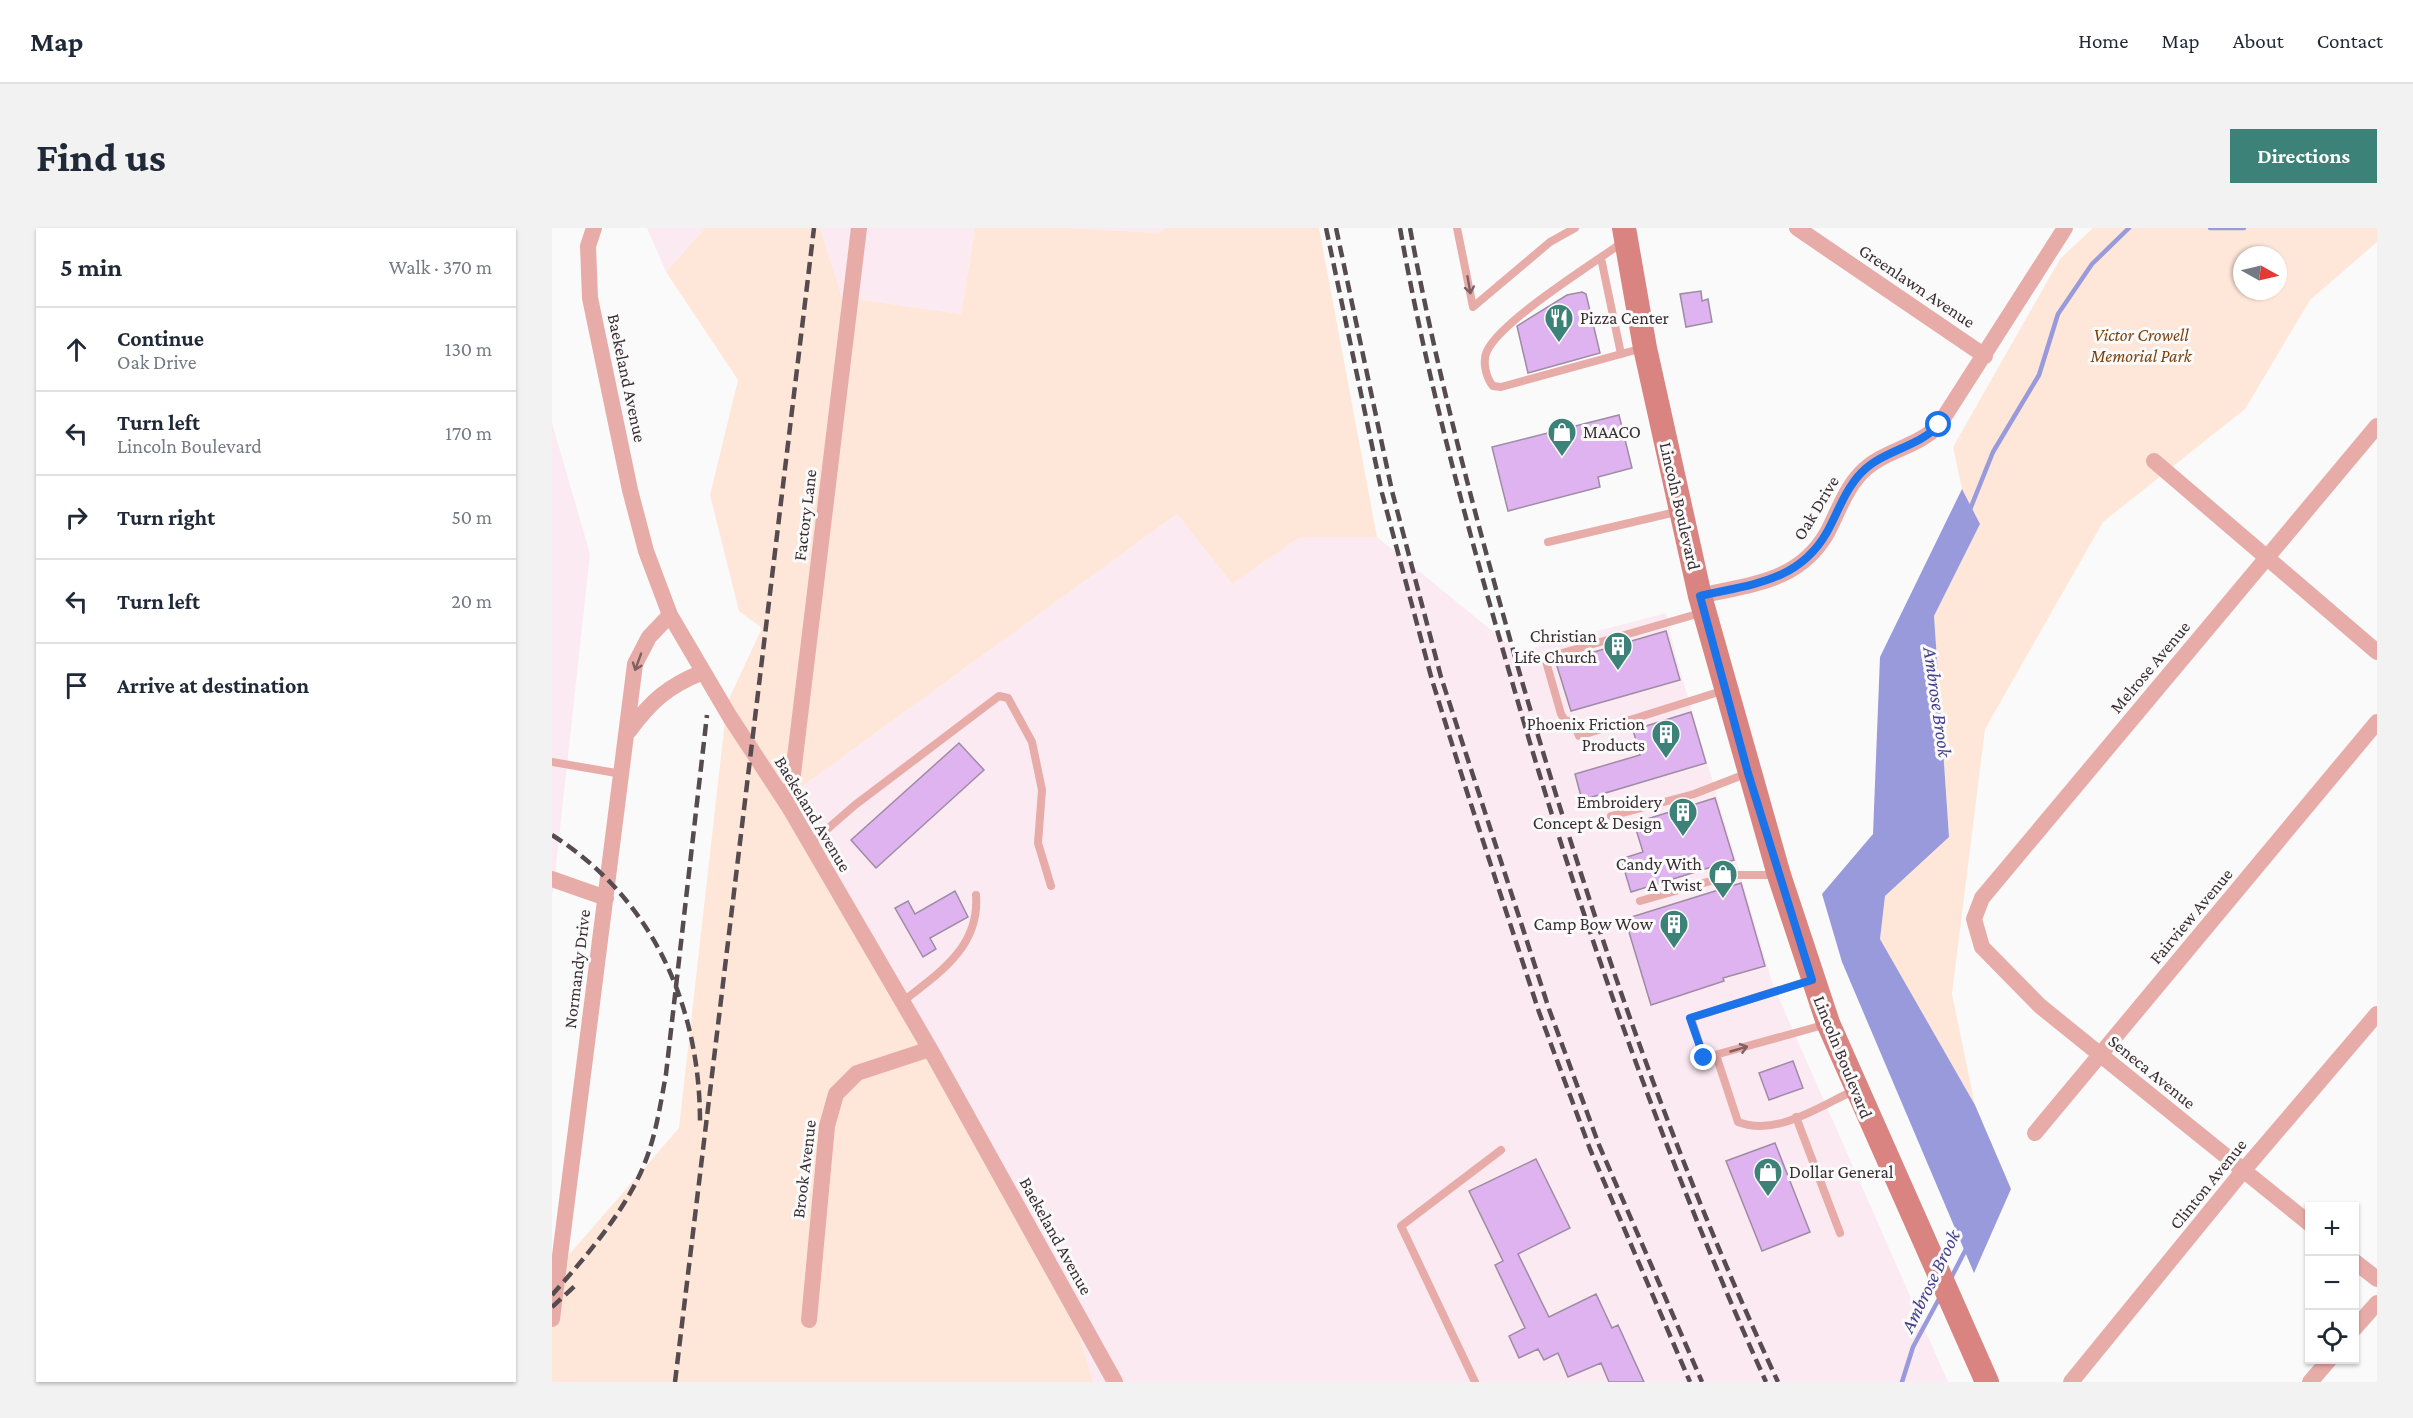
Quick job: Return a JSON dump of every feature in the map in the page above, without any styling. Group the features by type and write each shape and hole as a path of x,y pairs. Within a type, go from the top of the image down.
{"main road":[{"name":"Lincoln Boulevard","path":"1625,234 1645,348 1680,511 1703,604 1748,773 1812,980 1855,1090 1987,1382"}],"street":[{"name":"Baekeland Avenue","path":"594,228 588,246 590,298 630,490 646,550 670,615 702,672 789,807 930,1049 1115,1382"},
{"name":"Factory Lane","path":"789,807 859,228"},
{"name":"Greenlawn Avenue","path":"1797,228 1986,356"},
{"name":"Oak Drive","path":"1703,604 1792,571 1819,547 1847,492 1862,472 1887,454 1927,437 1939,425 1986,356 2065,228"},
{"name":"Melrose Avenue","path":"1979,942 1974,919 1982,898 2377,426"},
{"path":"2154,461 2377,652"},
{"name":"Normandy Drive","path":"552,1319 555,1271 629,732 635,664 650,637 670,615"},
{"name":"Normandy Drive","path":"629,732 649,705 677,682 702,672"},
{"name":"Fairview Avenue","path":"2035,1133 2377,722"},
{"path":"552,879 606,898"},
{"name":"Seneca Avenue","path":"1979,942 2040,1006 2305,1220"},
{"name":"Clinton Avenue","path":"2071,1382 2243,1171 2377,1014"},
{"name":"Brook Avenue","path":"809,1320 827,1126 836,1094 857,1073 930,1049"},
{"path":"2359,1264 2377,1279"},
{"path":"2359,1324 2377,1303"},
{"path":"2310,1382 2325,1364"}],"lane":[{"path":"1457,228 1473,307 1550,242 1575,228"},
{"path":"1625,234 1601,258 1510,323 1488,350 1485,358 1488,380 1493,386 1501,387 1645,348"},
{"path":"1601,258 1621,354"},
{"path":"1548,542 1680,511"},
{"path":"1703,604 1658,626 1545,658 1561,714 1564,719 1574,724 1579,736 1726,690"},
{"path":"810,844 855,805 999,696 1008,698 1032,742 1042,790 1038,843 1051,886"},
{"path":"552,762 622,774"},
{"path":"1611,816 1694,794 1748,773"},
{"path":"1640,901 1732,875 1779,875"},
{"path":"902,1002 946,966 973,930 978,914 976,895"},
{"path":"1812,980 1690,1018 1704,1058 1828,1023"},
{"path":"1716,1055 1738,1122 1754,1128 1773,1126 1855,1090"},
{"path":"1796,1117 1840,1233"},
{"path":"1474,1382 1401,1226 1501,1150"}],"shaded area":[{"path":"647,228 705,228 666,272"},
{"path":"820,228 975,228 961,314 842,297"},
{"path":"1069,228 1165,228 1158,233"},
{"path":"552,423 590,554 553,893 552,892"},
{"path":"1177,514 1232,584 1300,537 1377,537 1518,652 1666,613 1676,657 1773,985 1948,1382 1093,1382 1059,1266 782,801"}],"green space":[{"path":"705,228 820,228 842,297 961,314 975,228 1069,228 1158,233 1165,228 1319,228 1377,537 1300,537 1232,584 1177,514 782,801 1059,1266 1093,1382 552,1382 552,1323 560,1265 679,1128 727,703 762,628 739,611 710,495 738,380 666,272"},
{"name":"Victor Crowell Memorial Park","path":"2093,228 2377,228 2377,242 2310,300 2245,409 2103,522 1985,729 1952,994 1975,1105 1880,939 1885,896 1949,837 1934,616 1980,524 1962,489 1953,447 2060,259"}],"water":[{"path":"1962,489 1980,524 1934,616 1949,837 1885,896 1880,939 1975,1105 2011,1189 1974,1273 1842,962 1822,894 1873,834 1880,657"}],"building":[{"path":"1701,291 1702,301 1708,299 1712,322 1686,327 1680,294"},
{"path":"1582,292 1586,294 1600,353 1528,373 1517,326 1567,295"},
{"name":"MAACO","path":"1619,415 1632,468 1598,477 1600,487 1508,511 1492,447"},
{"name":"Christian Life Church","path":"1666,631 1680,680 1571,711 1556,663"},
{"name":"Phoenix Friction Products","path":"1691,712 1706,763 1582,800 1575,774 1640,755 1633,730"},
{"path":"959,743 984,770 876,868 851,840"},
{"name":"Embroidery Concept & Design","path":"1715,798 1734,860 1631,892 1621,859 1643,852 1634,823"},
{"name":"Camp Bow Wow","path":"1741,883 1765,966 1723,978 1724,981 1651,1005 1625,919"},
{"path":"955,891 968,917 930,938 936,949 923,957 895,908 908,901 915,914"},
{"path":"1793,1061 1803,1088 1769,1100 1759,1073"},
{"name":"Dollar General","path":"1775,1143 1810,1232 1762,1251 1726,1161"},
{"path":"1536,1159 1570,1228 1518,1254 1549,1317 1596,1294 1612,1328 1618,1325 1644,1382 1609,1382 1601,1363 1568,1377 1558,1353 1544,1360 1538,1349 1519,1358 1509,1336 1525,1328 1495,1265 1503,1261 1469,1191"}],"waterway":[{"name":"Ambrose Brook","path":"1969,512 1993,452 2039,375 2058,314 2092,264 2129,228"},
{"name":"Ambrose Brook","path":"2210,228 2244,228"},
{"name":"Ambrose Brook","path":"1950,1280 1967,1247"},
{"name":"Ambrose Brook","path":"1902,1382 1913,1347 1940,1297"}],"railway":[{"path":"675,1382 814,228"},
{"path":"1326,228 1382,493 1432,680 1467,792 1539,1012 1590,1149 1690,1382"},
{"path":"1336,228 1392,491 1441,677 1549,1009 1599,1145 1702,1382"},
{"path":"1400,228 1423,342 1464,511 1565,857 1658,1122 1692,1210 1766,1382"},
{"path":"1410,228 1433,342 1475,511 1521,678 1576,857 1636,1035 1669,1123 1739,1296 1778,1382"},
{"path":"552,1295 589,1252 623,1205 641,1172 653,1136 666,1074 707,715"},
{"path":"552,835 587,861 617,890 643,923 664,958 680,996 691,1037 698,1079 700,1122"},
{"path":"552,1307 577,1284"}],"place":[{"name":"Pizza Center","path":"1559,344"},
{"name":"MAACO","path":"1562,458"},
{"name":"Christian Life Church","path":"1618,672"},
{"name":"Phoenix Friction Products","path":"1666,760"},
{"name":"Embroidery Concept & Design","path":"1683,838"},
{"name":"Candy With A Twist","path":"1723,900"},
{"name":"Camp Bow Wow","path":"1674,950"},
{"name":"Dollar General","path":"1768,1198"}],"route":[{"path":"1704,1058 1690,1018 1812,980 1748,773 1700,596 1777,578 1792,571 1819,547 1852,483 1862,472 1887,454 1927,437 1939,425"}]}
